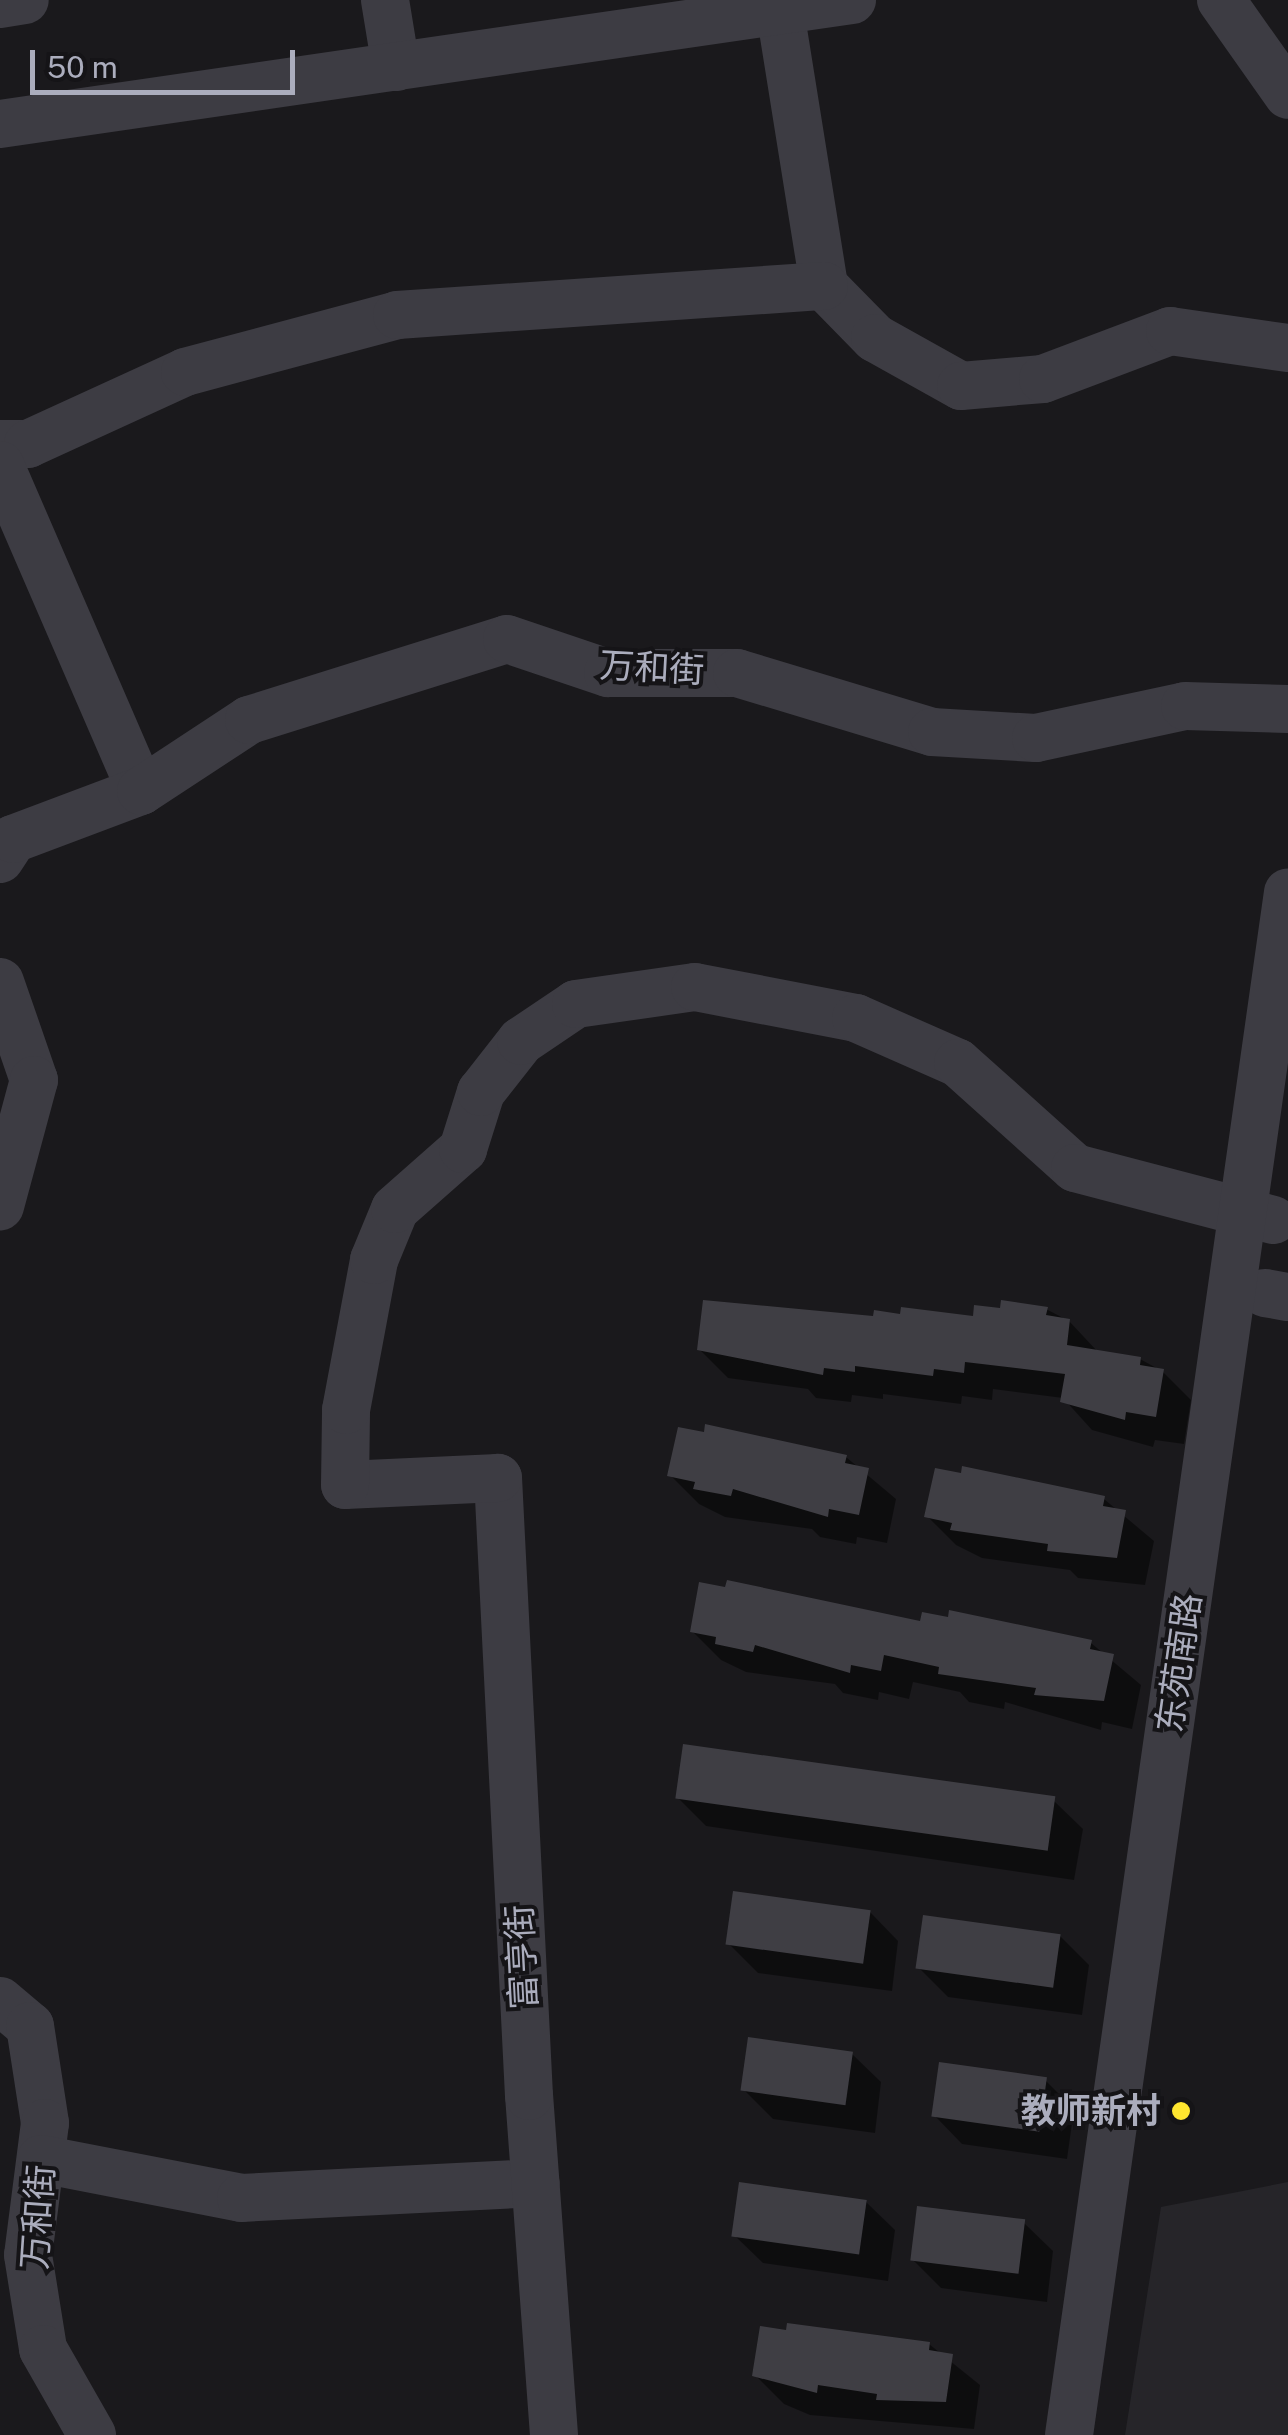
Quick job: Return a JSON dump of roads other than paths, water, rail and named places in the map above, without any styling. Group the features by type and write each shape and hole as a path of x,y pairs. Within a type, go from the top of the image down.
{"street":[{"path":"0,4 25,0"},
{"path":"385,0 396,67"},
{"path":"0,124 852,0"},
{"path":"1221,0 1288,95"},
{"path":"780,10 824,286 875,338 960,386 1043,378 1170,331 1288,348"},
{"path":"0,444 28,444 184,372 397,315 824,286"},
{"path":"0,465 141,791"},
{"name":"万和街","path":"0,858 13,840 141,791 249,720 508,639 608,673 737,673 932,732 1036,738 1185,706 1288,709"},
{"name":"东苑南路","path":"1069,2435 1258,1217 1288,892"},
{"path":"0,982 34,1080 0,1206"},
{"name":"富亨街","path":"554,2435 536,2183 498,1478 345,1485 346,1410 374,1260 395,1209 463,1149 481,1092 520,1041 576,1004 695,987 856,1018 958,1064 1075,1168 1258,1217"},
{"name":"东苑南路","path":"1093,2435 1276,1294 1258,1217 1288,1100"},
{"name":"万和街","path":"0,2000 30,2026 46,2124 28,2256 42,2349 92,2435"},
{"path":"41,2159 241,2198 536,2183"}],"place":[{"name":"教师新村","path":"1181,2111"}]}
